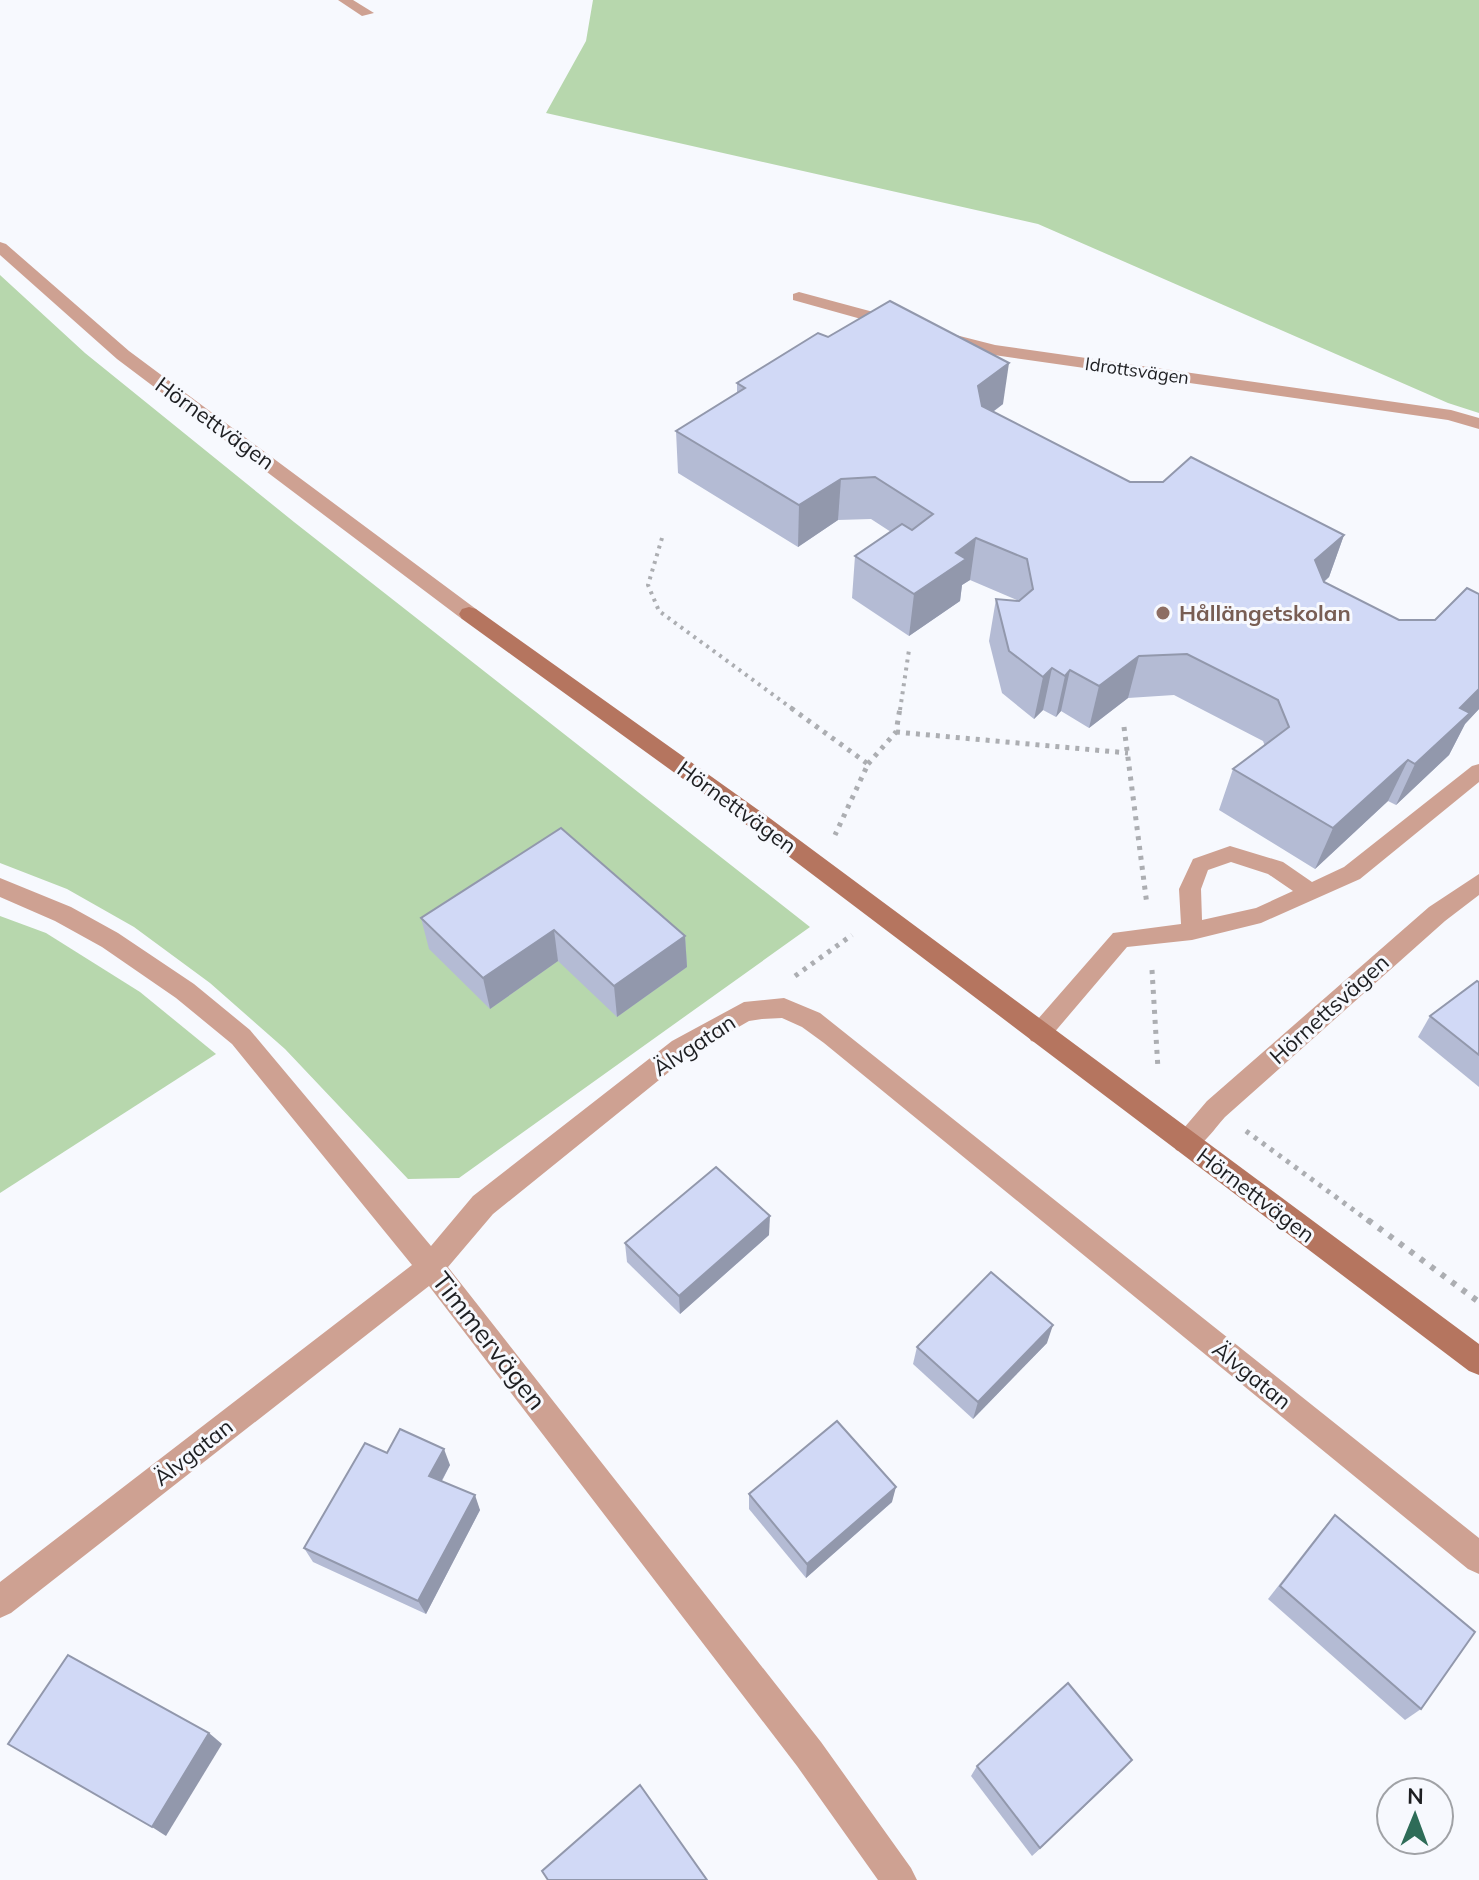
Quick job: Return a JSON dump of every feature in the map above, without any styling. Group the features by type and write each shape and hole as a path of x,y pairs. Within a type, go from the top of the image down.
{"street":[{"path":"344,0 367,13"},
{"name":"Hörnettvägen","path":"0,247 123,355 469,614 763,825 879,915 1479,1361"},
{"name":"Idrottsvägen","path":"799,297 994,350 1451,415 1479,424"},
{"name":"Hörnettsvägen","path":"1185,1142 1216,1109 1414,934 1479,883"},
{"name":"Timmervägen","path":"0,887 63,914 110,940 185,991 241,1037 431,1267 809,1754 899,1880"},
{"name":"Älvgatan","path":"0,1602 431,1267 483,1205 681,1048 744,1012 784,1008 811,1020 833,1036 1479,1558"}],"lane":[{"path":"1039,1034 1121,939 1192,931 1261,915 1352,873 1479,771"},
{"path":"1192,931 1190,889 1200,865 1230,854 1275,868 1311,892"}],"path":[{"path":"662,538 648,585 659,611 868,764"},
{"path":"834,838 868,764 896,732 909,650"},
{"path":"896,732 1128,753 1124,727"},
{"path":"744,1012 879,915"}],"green space":[{"path":"593,0 1479,0 1479,413 1448,403 1038,224 546,113 586,41"},
{"path":"0,275 85,353 294,522 810,927 459,1178 408,1179 285,1049 210,983 134,927 67,889 0,863"},
{"path":"0,916 46,933 140,992 216,1054 0,1193"}],"building":[{"name":"Hållängetskolan","path":"890,301 1009,363 978,386 982,406 1130,482 1163,482 1191,457 1344,535 1315,560 1324,582 1399,620 1435,620 1467,588 1479,594 1479,689 1460,708 1470,713 1415,764 1408,760 1333,828 1233,769 1289,727 1278,700 1187,654 1139,656 1099,686 1070,670 1065,676 1052,668 1043,677 1009,651 996,599 1019,601 1033,589 1027,559 976,538 956,553 966,559 914,594 855,556 902,524 912,530 933,514 875,477 841,479 799,505 676,431 745,388 737,383 818,333 828,337"},
{"path":"561,828 685,936 614,986 554,930 483,978 421,918"},
{"path":"1479,982 1479,1055 1430,1016"},
{"path":"716,1167 770,1216 679,1296 625,1243"},
{"path":"991,1272 1053,1325 978,1402 917,1347"},
{"path":"837,1421 896,1487 807,1564 749,1494"},
{"path":"400,1429 444,1449 429,1476 475,1495 418,1601 304,1548 365,1443 387,1453"},
{"path":"1335,1515 1475,1632 1421,1709 1280,1586"},
{"path":"68,1655 209,1733 152,1827 8,1744"},
{"path":"1068,1683 1132,1760 1040,1848 977,1766"},
{"path":"640,1785 707,1880 548,1880 542,1871"}],"place":[{"name":"Hållängetskolan","path":"1163,613"}]}
